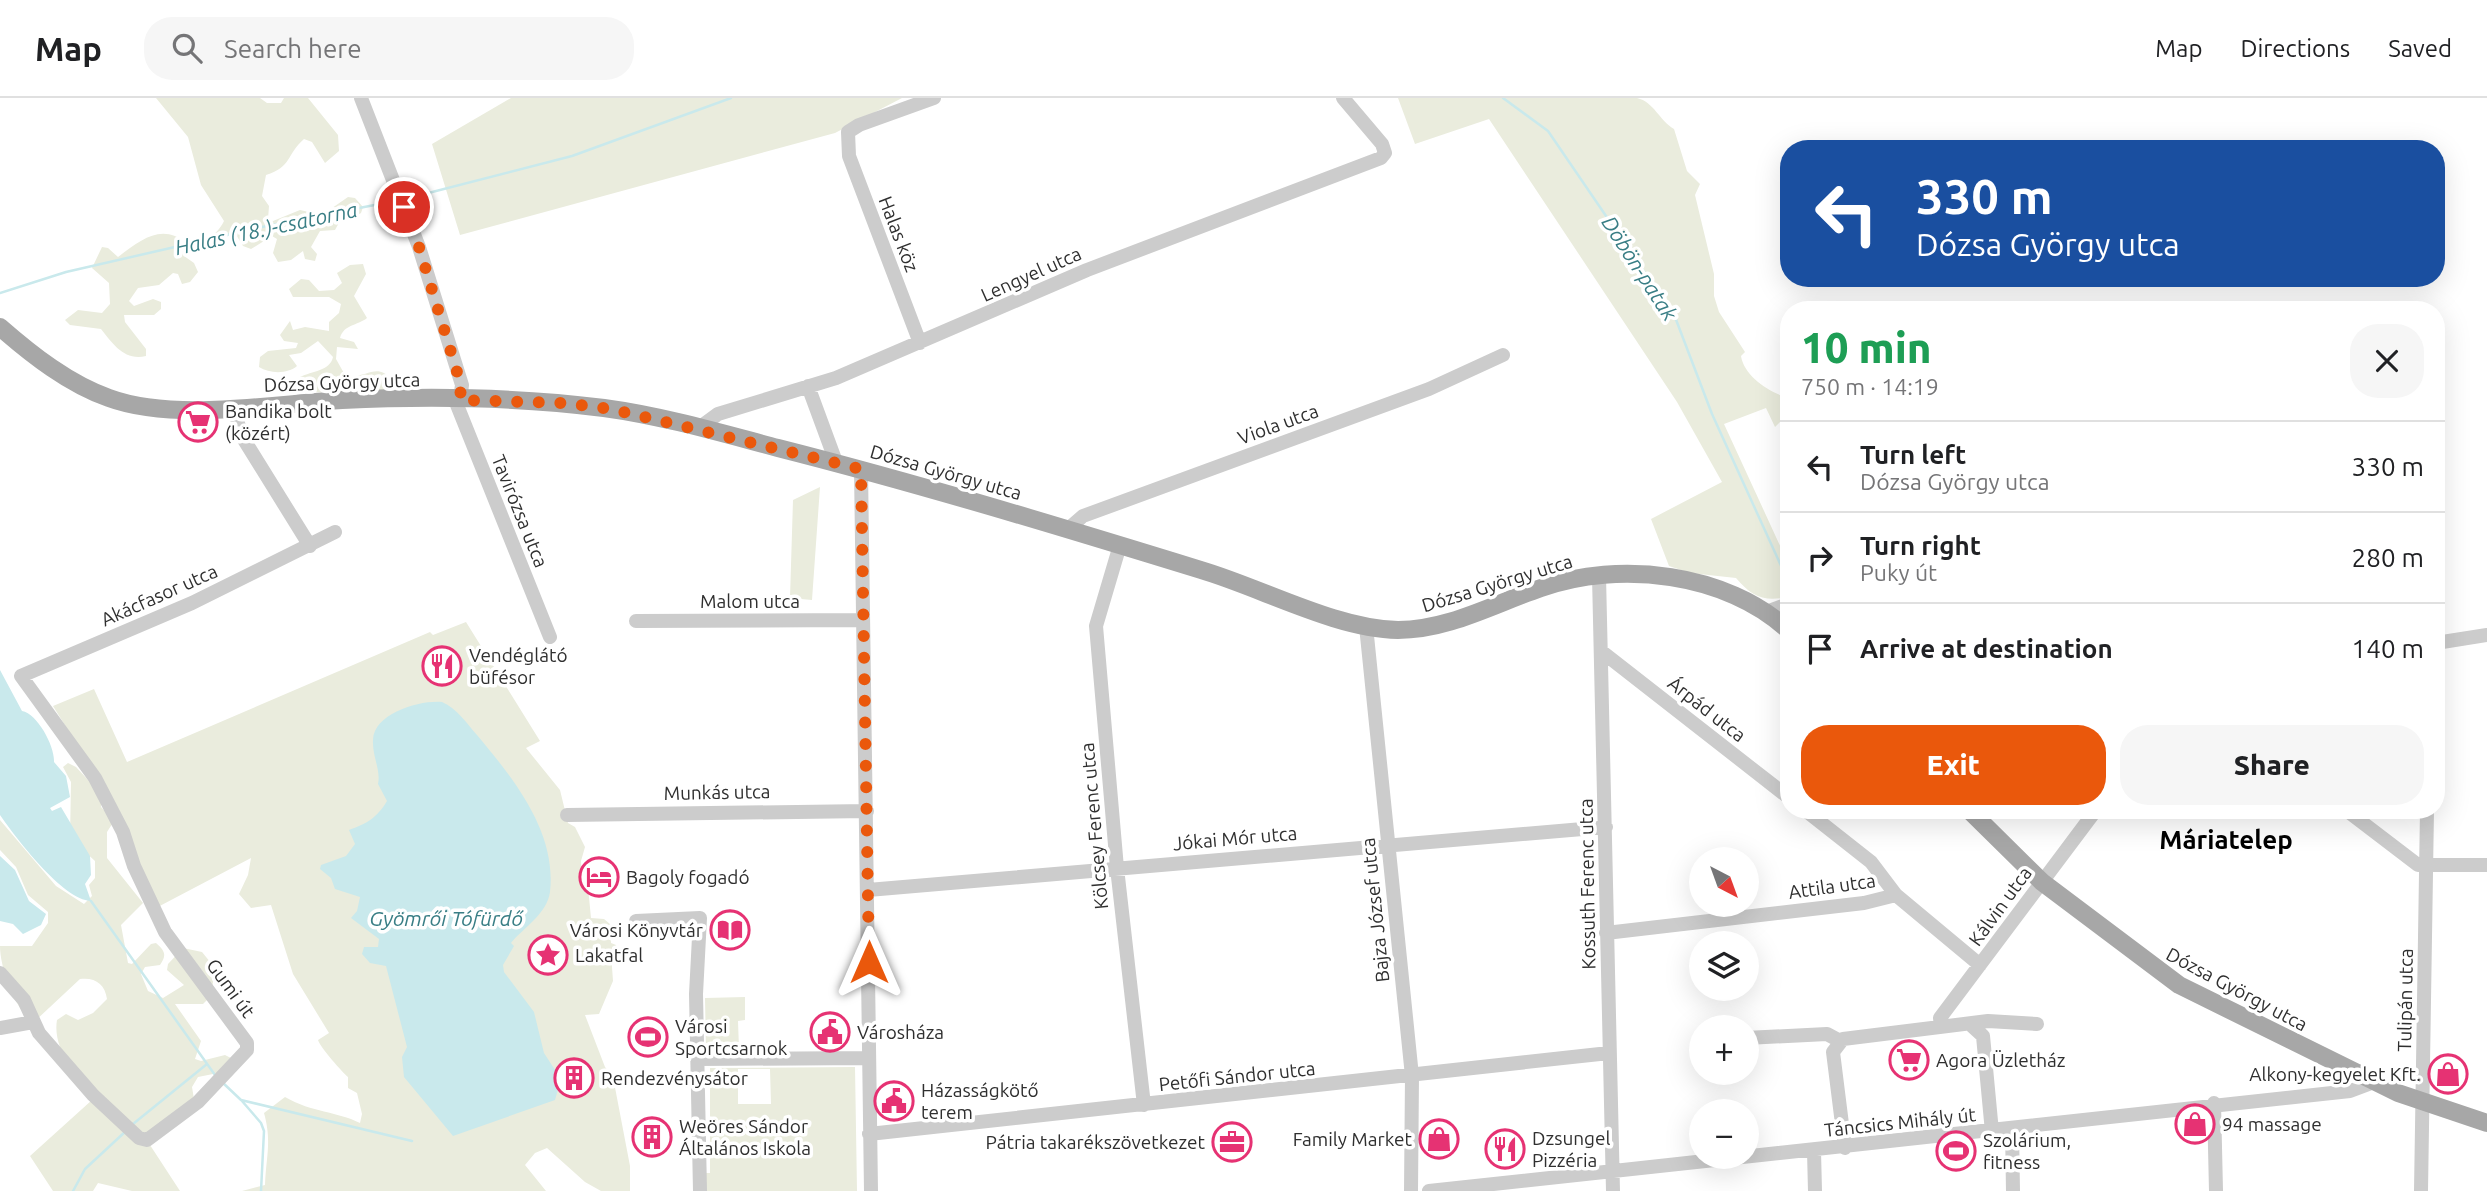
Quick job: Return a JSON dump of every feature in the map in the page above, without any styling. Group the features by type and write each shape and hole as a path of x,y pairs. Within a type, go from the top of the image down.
{"main road":[{"name":"Dózsa György utca","path":"0,327 62,374 108,398 136,405 233,409 376,398 563,403 611,409 699,428 861,469 1121,545 1246,583 1335,618 1366,626 1401,630 1427,628 1545,586 1599,576 1658,578 1713,587 1766,612 1780,624"},
{"name":"Dózsa György utca","path":"1978,819 2042,882 2179,985 2374,1082 2422,1102 2487,1123"}],"street":[{"name":"Tavirózsa utca","path":"360,98 419,247 461,385 457,400 550,637"},
{"name":"Halas köz","path":"920,343 849,156 847,138 848,132 859,125 934,98"},
{"name":"Lengyel utca","path":"699,428 718,414 836,378 1087,271 1381,158 1385,153 1382,144 1343,98"},
{"name":"Viola utca","path":"1068,530 1083,516 1429,389 1503,355"},
{"path":"808,386 836,463"},
{"path":"233,409 243,438 310,546"},
{"path":"861,469 871,1191"},
{"name":"Akácfasor utca","path":"21,676 192,603 335,533"},
{"name":"Kölcsey Ferenc utca","path":"1121,545 1096,626 1117,868 1144,1105"},
{"name":"Kossuth Ferenc utca","path":"1599,576 1613,1191"},
{"path":"1766,612 1780,607"},
{"name":"Malom utca","path":"636,621 863,620"},
{"name":"Bajza József utca","path":"1366,626 1412,1076 1411,1191"},
{"path":"2445,642 2487,635"},
{"name":"Árpád utca","path":"1601,651 1780,791"},
{"name":"Gumi út","path":"0,973 24,1000 33,1022 93,1095 128,1129 147,1140 198,1102 247,1050 247,1043 165,932 134,866 123,832 100,789 59,726 21,676"},
{"name":"Munkás utca","path":"567,815 867,811"},
{"path":"1816,819 1871,862 1896,895 1980,965"},
{"name":"Kálvin utca","path":"1941,1027 1940,1018 2089,819"},
{"path":"2358,819 2418,865 2487,865"},
{"name":"Tulipán utca","path":"2421,1191 2427,819"},
{"name":"Jókai Mór utca","path":"868,890 1606,827"},
{"name":"Attila utca","path":"1606,933 1864,903 1896,895"},
{"path":"636,921 700,918 696,994 700,1191"},
{"path":"1845,1148 1833,1052 1840,1041 1847,1037 1988,1021 2037,1024"},
{"path":"0,1028 33,1022"},
{"path":"1971,1025 1983,1036 1992,1132"},
{"path":"1759,1037 1827,1034 1840,1041"},
{"name":"Petőfi Sándor utca","path":"869,1134 1609,1053"},
{"path":"698,1059 869,1058"},
{"name":"Táncsics Mihály út","path":"1429,1191 1992,1132 2214,1103 2350,1091 2374,1082"},
{"path":"2214,1103 2216,1191"},
{"path":"2012,1129 2013,1191"},
{"path":"1814,1151 1815,1191"}],"shaded area":[{"path":"156,98 260,98 267,103 281,103 284,98 308,98 338,135 339,151 325,163 312,142 304,139 285,164 266,175 262,196 269,206 268,219 273,221 300,210 322,215 348,197 355,198 363,207 361,213 351,219 341,219 335,230 320,231 311,247 317,254 315,261 305,259 303,251 291,260 278,262 273,253 277,239 272,236 251,249 243,246 235,233 197,245 184,256 194,263 198,272 190,282 182,284 178,274 173,273 159,285 138,288 129,301 134,306 153,299 161,302 161,309 154,315 124,315 125,322 146,349 146,356 138,357 125,354 101,329 70,325 65,320 78,310 102,313 110,304 109,283 92,268 102,247 108,248 118,257 143,240 160,234 169,234 187,244 198,242 213,235 224,221 201,185 188,137"},
{"path":"511,98 902,98 835,133 460,235 432,144"},
{"path":"1398,98 1637,98 1648,103 1674,129 1687,171 1700,184 1695,195 1714,274 1714,296 1719,312 1745,352 1741,356 1747,370 1766,387 1780,395 1780,422 1775,427 1766,408 1724,424 1780,546 1780,598 1759,597 1736,578 1690,573 1669,566 1651,519 1722,482 1677,402 1489,119 1415,144"},
{"path":"363,264 366,274 354,296 367,318 348,328 340,338 354,342 358,349 337,347 336,359 345,375 358,376 375,371 385,374 391,379 390,388 322,393 284,390 300,377 324,368 333,357 318,341 301,353 289,355 297,366 289,371 263,369 259,367 260,357 268,351 296,348 298,343 284,341 280,335 290,321 293,330 305,327 329,331 329,322 339,313 341,304 329,297 293,297 289,289 301,279 309,280 319,291 334,290 342,283 337,273 350,265"},
{"path":"820,487 812,600 790,598 793,500"},
{"path":"466,622 540,741 526,748 560,790 568,823 575,827 585,847 581,861 582,881 588,887 591,918 604,919 610,924 611,943 616,945 617,950 611,953 613,981 599,1014 585,1015 605,1067 613,1077 630,1166 630,1191 601,1191 585,1182 547,1148 535,1153 525,1165 546,1191 242,1191 265,1185 268,1141 264,1113 285,1097 360,1123 362,1114 357,1093 348,1088 348,1077 318,1040 329,1033 293,974 271,905 251,908 239,894 248,875 251,858 154,909 96,775 53,706 94,689 127,762 430,632 433,635"},
{"path":"68,763 76,767 101,794 101,807 114,821 107,832 107,858 143,903 121,925 128,963 132,964 151,944 156,943 164,953 160,965 145,967 141,974 148,991 163,998 184,985 167,970 168,964 183,948 202,952 215,968 211,996 203,1004 175,1004 201,1041 195,1059 201,1061 225,1055 235,1060 218,1073 198,1077 192,1087 194,1099 150,1145 180,1191 132,1191 98,1183 93,1191 53,1191 30,1156 92,1100 62,1052 56,1031 57,1020 66,1014 78,1020 93,1013 107,999 104,989 98,983 90,979 80,979 34,1022 14,998 2,965 0,946 32,946 48,923 48,912 28,895 16,867 0,850 0,820 56,886 84,904 92,896 89,885 95,878 95,861 70,838 71,782 63,767"},
{"path":"745,997 745,1020 738,1021 739,1049 706,1050 705,998"},
{"path":"855,1067 857,1191 704,1191 704,1173 710,1173 710,1068","holes":["738,1069 770,1069 771,1104 738,1104"]}],"water":[{"path":"0,670 22,711 34,718 44,732 52,748 54,762 66,776 70,797 50,808 52,811 61,807 90,856 91,875 85,884 91,901 80,898 54,879 28,852 0,815"},
{"name":"Gyömrői Tófürdő","path":"442,702 461,717 505,769 530,807 547,848 550,870 548,900 540,914 511,943 514,946 503,965 504,972 534,1012 544,1053 561,1079 555,1100 453,1136 404,1077 402,1057 407,1047 386,966 370,963 362,954 364,947 378,947 379,939 351,918 357,911 360,897 335,889 331,878 320,869 321,865 346,856 355,844 349,830 371,820 387,801 378,784 373,746 375,731 381,722 411,706"},
{"path":"0,856 15,870 29,901 46,914 41,925 23,934 13,924 0,921"}],"waterway":[{"name":"Halas (18.)-csatorna","path":"405,199 572,156 731,98"},
{"name":"Döbön-patak","path":"1503,98 1548,131 1675,317 1712,414 1780,563"},
{"name":"Halas (18.)-csatorna","path":"0,293 66,272 262,227 395,201"},
{"path":"91,901 215,1075"},
{"path":"133,1124 207,1064"},
{"path":"222,1082 241,1100 412,1141"},
{"path":"242,1101 261,1123 264,1131 261,1191"},
{"path":"73,1191 85,1169 126,1131"}],"place":[{"name":"Bandika bolt (közért)","path":"198,422"},
{"name":"Vendéglátó büfésor","path":"442,666"},
{"name":"Bagoly fogadó","path":"599,877"},
{"name":"Városi Könyvtár","path":"730,930"},
{"name":"Lakatfal","path":"548,955"},
{"name":"Városháza","path":"830,1032"},
{"name":"Városi Sportcsarnok","path":"648,1037"},
{"name":"Agora Üzletház","path":"1909,1060"},
{"name":"Alkony-kegyelet Kft.","path":"2448,1074"},
{"name":"Rendezvénysátor","path":"574,1078"},
{"name":"Házasságkötő terem","path":"894,1101"},
{"name":"94 massage","path":"2195,1124"},
{"name":"Weöres Sándor Általános Iskola","path":"652,1137"},
{"name":"Family Market","path":"1439,1139"},
{"name":"Pátria takarékszövetkezet","path":"1232,1142"},
{"name":"Dzsungel Pizzéria","path":"1505,1149"},
{"name":"Szolárium, fitness","path":"1956,1151"}],"district":[{"name":"Máriatelep","path":"2226,839"}],"route":[{"path":"404,207 461,385 460,400 563,403 611,409 861,469 869,962"}]}
